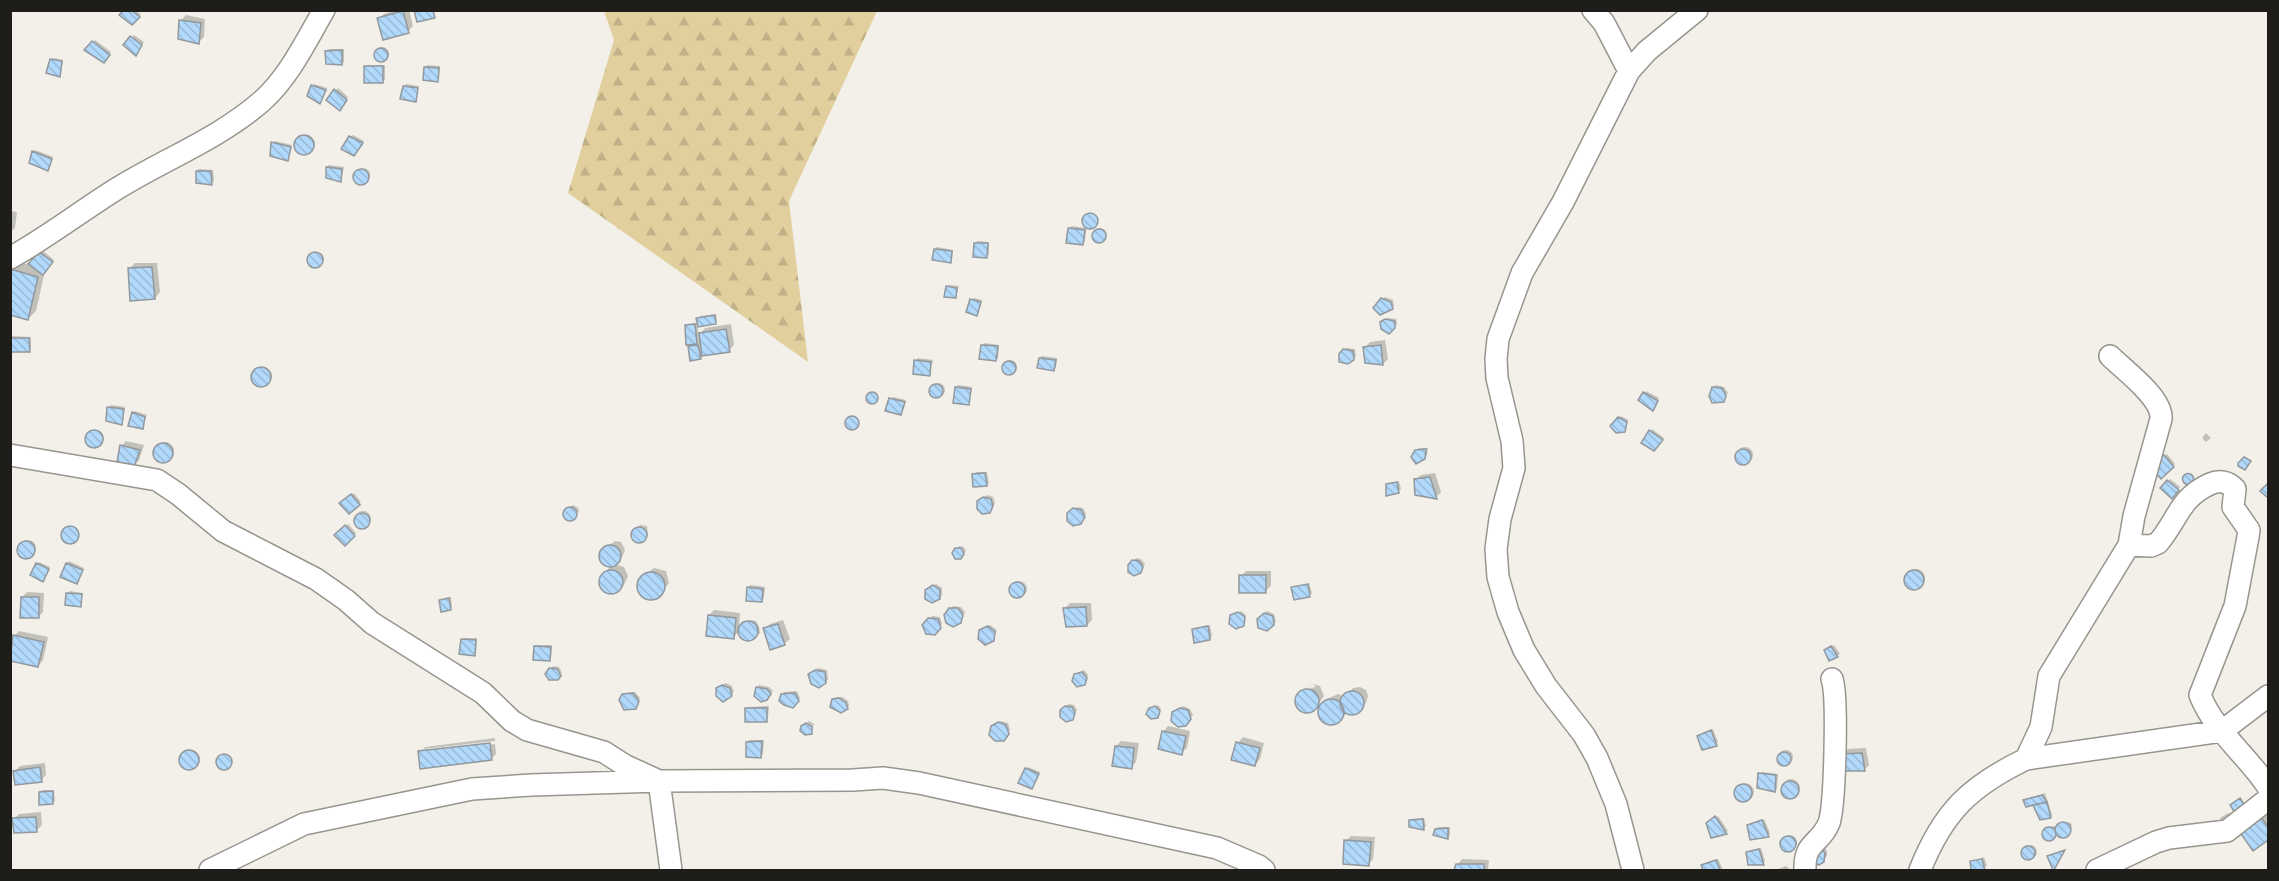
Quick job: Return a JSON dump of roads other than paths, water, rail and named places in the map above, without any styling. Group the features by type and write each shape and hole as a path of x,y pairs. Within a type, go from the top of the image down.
{"street":[{"path":"10,258 39,242 118,188 220,131 263,100 297,57 324,10"},
{"path":"1593,10 1604,23 1629,71"},
{"path":"1633,870 1616,804 1597,758 1584,735 1546,686 1524,650 1508,612 1498,577 1496,549 1500,519 1514,468 1512,441 1497,378 1496,359 1498,339 1522,273 1563,202 1629,71 1647,51 1697,10"},
{"path":"2026,759 2041,727 2049,676 2129,545 2161,414 2149,394 2110,356"},
{"path":"10,455 157,480 223,531 316,579 346,600 372,623 483,693 512,721 527,730 604,752 626,766 659,781"},
{"path":"2129,545 2151,546 2158,543 2194,492 2217,481 2230,484 2235,489 2233,507 2249,530 2248,537 2235,606 2200,696 2222,731 2268,787"},
{"path":"1805,870 1804,857 1811,844 1821,836 1829,822 1835,736 1835,692 1832,679"},
{"path":"1920,870 1929,847 1947,818 1973,790 2001,771 2026,759 2222,731 2268,696"},
{"path":"210,870 304,824 472,789 659,781 883,778 919,783 1217,848 1267,869"},
{"path":"659,781 671,870"},
{"path":"2097,870 2169,838 2227,831 2268,799"}]}
